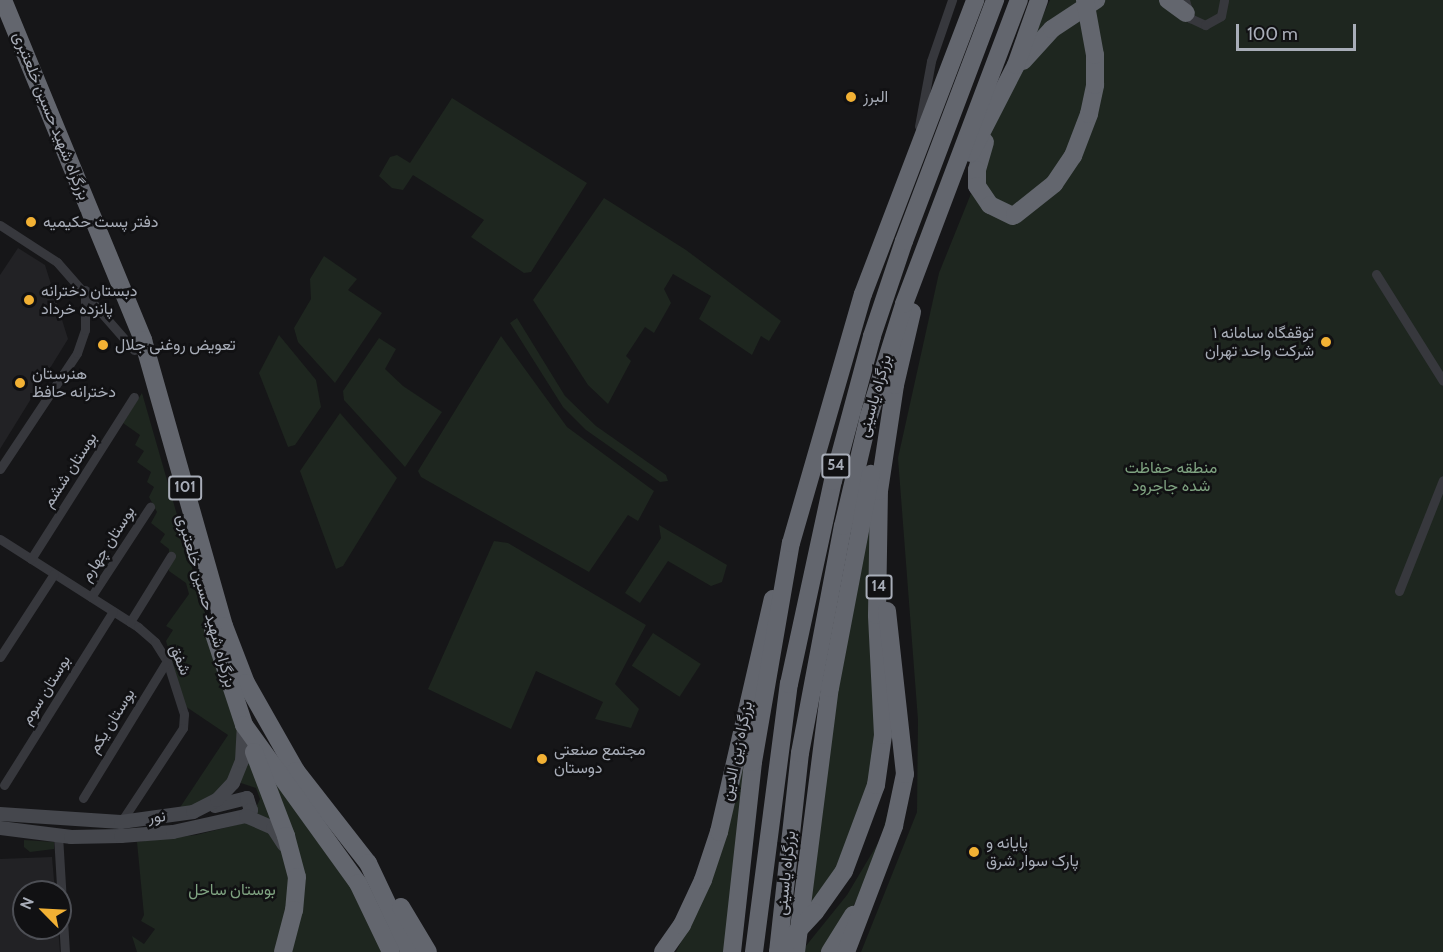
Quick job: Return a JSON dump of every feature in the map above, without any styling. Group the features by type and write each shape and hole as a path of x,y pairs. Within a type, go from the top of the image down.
{"highway":[{"name":"بزرگراه شهید حسین خلعتبری","path":"3,0 143,339 224,626 246,683 296,771 368,863 410,952"},
{"path":"895,207 919,126 963,0"},
{"path":"732,952 753,762 791,543 863,294 975,0"},
{"name":"بزرگراه یاسینی","path":"753,952 789,684 846,426 904,241 995,0"},
{"name":"بزرگراه یاسینی","path":"778,952 800,753 843,526 887,354 1019,0"},
{"path":"1023,49 1039,0"},
{"path":"927,243 1011,76 1045,0"},
{"path":"996,104 977,170 978,186 990,205 1014,216 1054,184 1073,156 1089,114 1095,78 1093,32 1085,0"},
{"path":"1011,76 1041,39 1096,0"},
{"path":"1168,0 1186,6"},
{"name":"بزرگراه شهید حسین خلعتبری","path":"0,21 134,350 243,725 358,883 391,952"},
{"name":"14","path":"778,952 815,912 844,871 876,784 883,735 877,615 880,565 879,491 895,385 927,243"},
{"path":"796,952 813,800 834,666 862,518 895,385"},
{"name":"بزرگراه زین الدین","path":"663,952 682,925 703,879 719,832 763,632 791,543"},
{"path":"846,952 894,826 905,774 880,565"},
{"path":"243,725 294,863 297,891 283,952"},
{"path":"368,863 395,895 428,952"},
{"path":"830,952 868,895"}],"main road":[{"name":"نور","path":"0,814 122,822 193,812 217,800 233,783 242,761 243,725"},
{"path":"193,812 247,798 251,810 246,816 273,828 294,863"},
{"name":"نور","path":"0,828 58,836 121,836 173,832 246,816"},
{"path":"121,836 122,822"}],"street":[{"path":"919,126 931,61 952,0"},
{"path":"1186,6 1199,24 1211,24 1221,16 1225,1"},
{"path":"0,225 57,262 85,290 134,350"},
{"path":"1376,274 1443,381"},
{"path":"0,469 77,353 85,330 85,290"},
{"name":"بوستان ششم","path":"31,559 134,397"},
{"path":"1399,591 1443,480"},
{"name":"بوستان چهارم","path":"91,597 150,507"},
{"name":"شفق","path":"0,539 130,622 155,642 167,661 184,714 183,728 122,822"},
{"path":"130,622 171,556"},
{"path":"0,657 54,574"},
{"name":"بوستان سوم","path":"4,785 113,611"},
{"name":"بوستان یکم","path":"83,798 167,661"},
{"path":"58,836 65,952"}],"shaded area":[{"name":"دبستان دخترانه پانزده خرداد","path":"18,248 45,265 68,339 0,449 0,275"},
{"path":"52,857 54,880 12,880 12,940 59,940 60,952 0,952 0,859"}],"green space":[{"name":"منطقه حفاظت شده جاجرود","path":"1050,0 1443,0 1443,952 861,952 917,812 918,720 898,458 939,273 989,149 991,128"},
{"path":"452,98 587,183 531,272 524,273 471,237 484,220 413,175 403,190 392,188 379,176 390,157 397,155 410,163"},
{"path":"604,198 686,250 781,321 769,341 761,336 752,355 699,319 711,296 673,274 664,289 671,303 654,333 645,327 626,356 631,361 608,404 588,385 533,300"},
{"path":"324,256 357,279 348,290 382,313 335,383 298,342 294,328 311,299 310,279"},
{"path":"517,318 565,396 596,426 666,475 668,481 660,482 586,430 563,407 510,323"},
{"path":"279,335 316,380 321,407 295,445 288,447 259,373"},
{"path":"501,336 567,427 654,491 638,521 628,515 589,572 421,477 418,471"},
{"path":"379,338 396,349 385,369 403,386 442,412 405,467 344,400 343,391"},
{"path":"142,393 237,724 237,768 215,798 179,809 228,735 185,706 166,641 173,630 166,626 189,594 186,583 169,571 169,549 160,542 165,534 151,523 157,512 149,497 154,487 147,482 151,472 137,462 144,451 135,445 140,435 123,423"},
{"path":"340,413 397,478 343,566 336,569 300,471"},
{"path":"877,463 876,729 871,779 839,864 804,913 814,830"},
{"path":"659,525 727,565 722,582 711,586 668,561 640,603 625,593 661,538"},
{"path":"494,541 508,543 646,625 615,684 639,709 631,728 595,719 603,702 536,671 511,729 428,689"},
{"path":"653,633 701,664 680,697 632,666"},
{"path":"749,730 725,952 676,952 707,891"},
{"path":"900,732 899,799 872,874 826,952 801,952 847,895 881,838 898,773"},
{"path":"247,752 285,841 253,814 260,799 256,788 238,782"},
{"path":"269,771 348,880 385,952 286,952 298,903"},
{"name":"بوستان ساحل","path":"248,822 271,833 292,872 279,952 137,952 132,936 144,944 155,929 141,921 144,915 137,842 196,835"},
{"path":"24,840 54,842 54,849 30,852 24,847"}],"place":[{"name":"البرز","path":"851,97"},
{"name":"دفتر پست حکیمیه","path":"31,222"},
{"name":"دبستان دخترانه پانزده خرداد","path":"29,300"},
{"name":"توقفگاه سامانه ۱ شرکت واحد تهران","path":"1326,342"},
{"name":"تعویض روغنی جلال","path":"103,345"},
{"name":"هنرستان دخترانه حافظ","path":"20,383"},
{"name":"مجتمع صنعتی دوستان","path":"542,759"},
{"name":"پایانه و پارک‌ سوار شرق","path":"974,852"}]}
